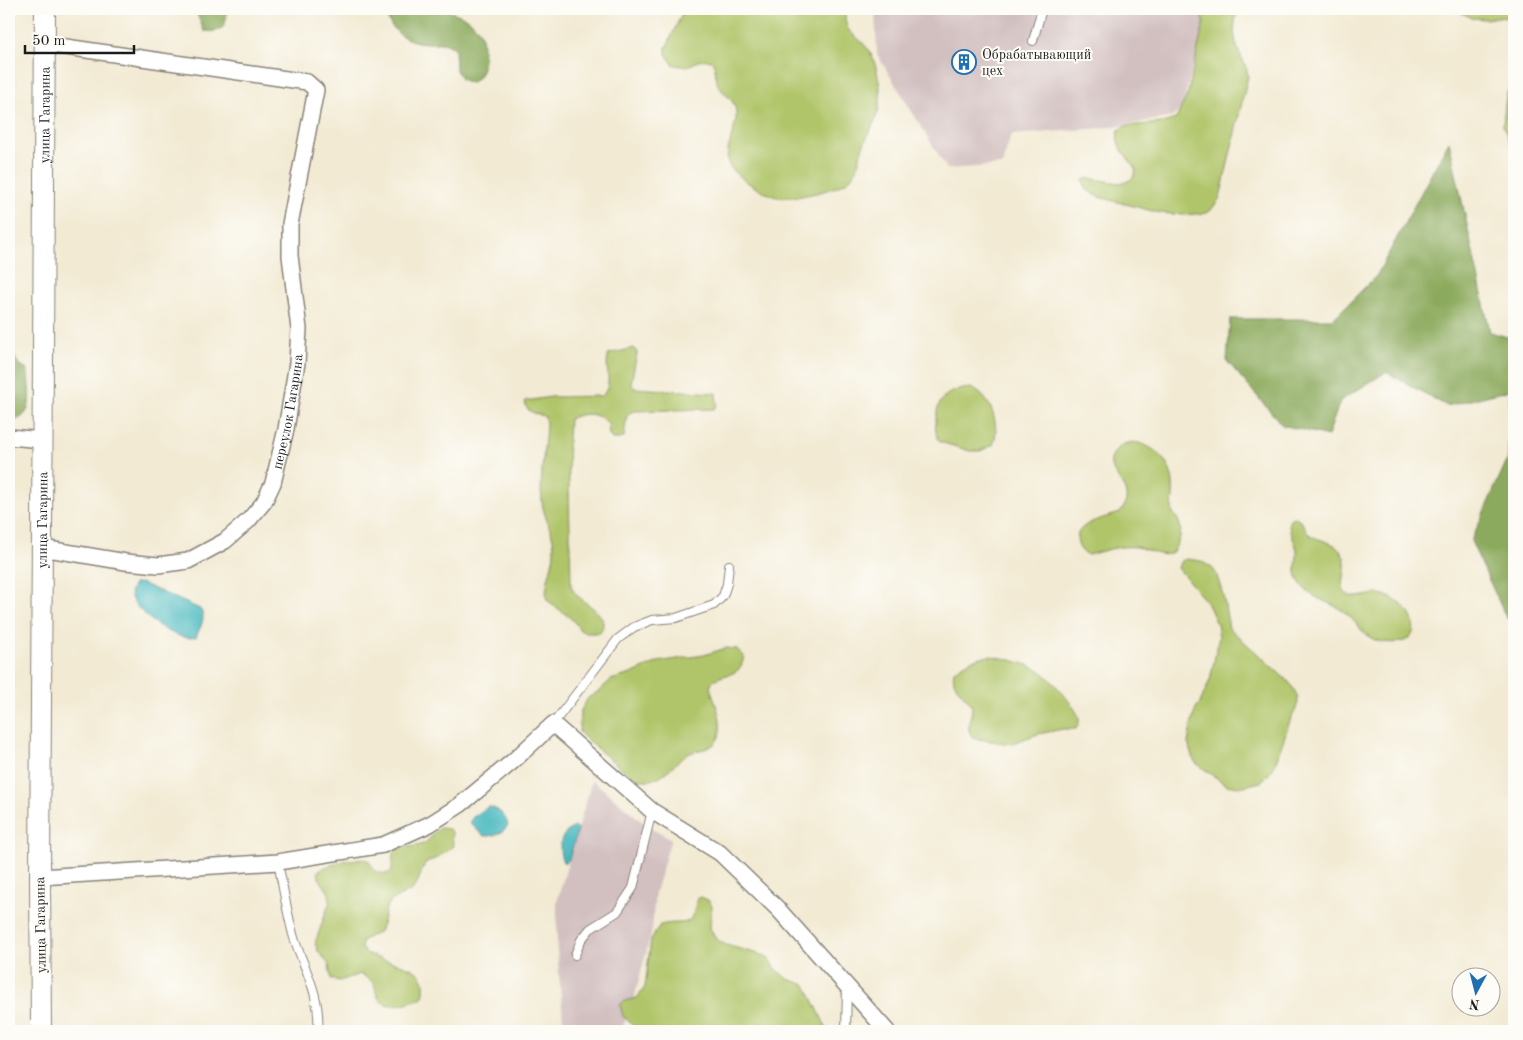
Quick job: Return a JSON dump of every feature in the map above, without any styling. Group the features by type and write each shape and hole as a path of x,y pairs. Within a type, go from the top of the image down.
{"main road":[{"name":"улица Гагарина","path":"41,1031 40,877 45,9"}],"street":[{"name":"переулок Гагарина","path":"42,548 126,562 158,565 188,561 225,541 248,522 264,502 273,483 286,429 296,363 299,329 290,256 290,224 316,90 307,82 45,44"},
{"path":"9,437 43,440"},
{"path":"40,877 278,862 383,845 430,824 460,805 512,762 553,724 652,811 720,853 778,909 887,1031"}],"lane":[{"path":"1032,41 1042,9"},
{"path":"553,724 618,639 634,627 652,620 676,618 714,605 723,596 728,584 729,565"},
{"path":"575,955 581,940 590,929 617,912 632,888 652,811"},
{"path":"278,862 294,938 315,991 319,1020 318,1031"},
{"path":"846,1031 847,987"}],"shaded area":[{"path":"875,9 1188,9 1207,15 1182,107 1173,117 1114,127 1011,135 1002,165 947,169 877,54"},
{"path":"592,780 645,824 671,839 655,892 652,930 634,999 621,1031 564,1031 557,950 557,901"}],"green space":[{"path":"195,9 227,9 223,28 216,31 204,31"},
{"path":"385,9 440,10 466,18 476,26 482,38 484,62 479,76 470,83 461,79 456,70 455,49 444,43 418,42 399,34 390,23"},
{"path":"684,9 849,9 845,15 847,27 870,53 878,74 880,89 879,108 876,119 850,179 826,190 804,196 784,198 772,196 733,171 727,155 735,126 736,112 731,100 718,85 714,63 704,60 688,66 679,66 673,64 666,54 666,48"},
{"path":"1198,9 1237,9 1234,30 1239,52 1248,76 1220,198 1207,213 1183,215 1160,213 1099,197 1085,189 1083,180 1088,178 1118,183 1132,179 1136,171 1120,146 1117,136 1119,130 1125,126 1162,123 1176,119 1188,93 1204,22"},
{"path":"1457,9 1514,9 1514,19 1499,17 1486,19 1472,18"},
{"path":"1514,78 1514,153 1503,125 1506,95"},
{"path":"1449,141 1490,332 1514,339 1514,623 1506,617 1471,541 1508,458 1510,390 1447,406 1386,372 1340,401 1328,436 1282,425 1227,361 1230,319 1333,319 1377,275"},
{"path":"9,344 17,362 28,373 30,397 24,416 9,421"},
{"path":"634,348 637,353 631,383 634,388 716,393 717,405 714,409 633,411 627,415 624,437 619,439 612,439 609,435 608,423 595,415 585,414 569,419 571,585 574,592 602,618 603,625 600,633 586,633 580,630 573,620 547,600 546,589 554,545 543,508 541,493 546,424 545,417 529,410 525,401 551,397 601,396 605,392 608,382 607,365 609,354"},
{"path":"970,388 984,397 989,404 995,421 996,429 993,445 980,451 970,451 940,442 936,431 937,411 942,399 956,391"},
{"path":"1133,442 1148,446 1155,451 1169,469 1173,487 1172,512 1180,528 1177,544 1171,554 1167,555 1136,547 1124,547 1088,555 1080,549 1077,536 1091,522 1120,513 1124,506 1126,493 1111,465 1111,460 1120,446"},
{"path":"1293,517 1301,522 1310,535 1334,545 1341,551 1345,560 1343,588 1346,593 1354,597 1380,594 1398,602 1406,609 1411,616 1414,629 1408,639 1398,642 1385,642 1373,639 1347,614 1304,588 1296,572 1297,550 1289,525 1289,521"},
{"path":"1186,559 1201,561 1212,568 1216,573 1223,595 1229,628 1290,683 1297,695 1296,709 1275,764 1261,782 1239,787 1226,785 1196,763 1192,757 1188,743 1192,721 1196,708 1210,680 1219,637 1217,624 1208,604 1178,568 1180,562"},
{"path":"726,648 737,649 744,656 742,664 737,671 719,677 710,687 720,720 720,733 716,743 688,754 660,776 646,780 633,776 608,758 579,732 580,712 588,698 611,680 631,674 658,662 704,655"},
{"path":"990,656 1022,663 1039,670 1049,678 1077,713 1079,724 1076,729 1063,729 1038,734 1010,744 973,738 969,729 972,706 956,686 953,677 954,671 971,661"},
{"path":"440,828 449,829 452,832 453,846 437,858 425,863 416,886 391,901 386,908 381,930 363,940 361,948 377,958 418,972 423,979 424,992 422,997 403,1004 391,1005 381,1002 373,982 361,974 339,981 331,979 329,965 318,951 315,943 330,901 329,893 319,878 318,871 342,861 362,859 368,860 376,872 389,873 392,867 392,858 397,850 423,844"},
{"path":"701,897 708,900 712,906 710,928 716,939 726,945 766,956 779,972 788,979 806,985 828,1031 639,1031 623,1016 620,1005 625,1001 637,998 645,987 651,939 660,925 689,920 697,899"}],"water":[{"path":"141,583 200,609 203,619 196,637 189,638 171,633 146,616 133,602 130,593 134,584"},
{"path":"488,807 501,813 508,825 504,831 498,834 484,836 470,821"},
{"path":"575,827 578,829 566,863 563,862 561,856 561,841 566,833"}],"place":[{"name":"Обрабатывающий цех","path":"964,62"}]}
